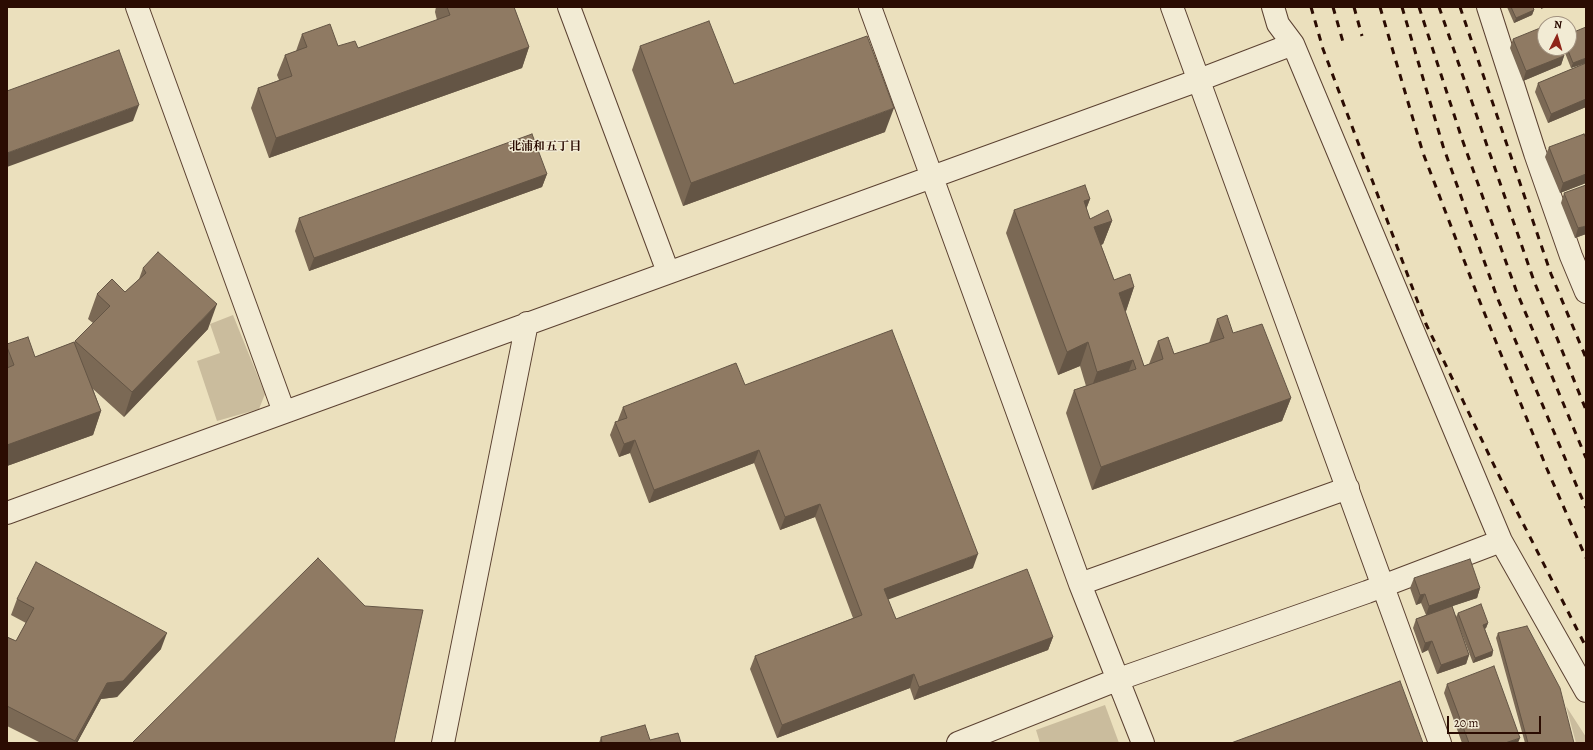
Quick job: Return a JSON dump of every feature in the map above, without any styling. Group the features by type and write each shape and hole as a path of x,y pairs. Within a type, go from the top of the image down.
{"street":[{"path":"137,7 284,412"},
{"path":"569,7 668,272"},
{"path":"870,7 1080,584 1119,679 1143,743"},
{"path":"1172,7 1440,743"},
{"path":"1273,7 1278,24 1293,44 1501,541 1586,690"},
{"path":"1488,7 1535,153 1571,256 1586,292"},
{"path":"7,513 1198,80 1293,44"},
{"path":"443,743 527,323"},
{"path":"1080,584 1348,488"},
{"path":"958,743 1119,679 1384,586 1501,541"}],"shaded area":[{"path":"233,315 265,394 259,409 217,421 197,361 220,353 210,324"},
{"path":"1105,705 1119,743 1040,743 1036,730"},
{"path":"1566,706 1586,737 1586,743 1576,743"}],"building":[{"path":"447,7 514,7 529,47 276,138 258,88 292,76 285,55 307,47 302,34 330,24 338,46 355,41 358,48 450,15"},
{"path":"1511,7 1533,7 1534,10 1516,18"},
{"path":"709,21 734,84 867,36 894,108 691,183 640,46"},
{"path":"1586,27 1586,58 1573,63 1570,56 1577,56 1577,31"},
{"path":"1537,29 1537,56 1564,56 1526,71 1513,39"},
{"path":"119,50 139,105 7,153 7,91"},
{"path":"1586,63 1586,99 1551,114 1538,83"},
{"path":"532,134 547,174 314,258 299,218"},
{"path":"1584,134 1586,138 1586,174 1563,183 1549,147"},
{"path":"1085,185 1090,199 1084,201 1090,219 1108,210 1112,221 1094,227 1114,280 1130,274 1134,287 1119,293 1144,366 1163,359 1158,341 1168,337 1174,354 1224,338 1217,319 1227,315 1233,333 1262,324 1291,398 1101,467 1074,390 1136,369 1133,360 1097,372 1088,342 1067,352 1014,210"},
{"path":"1586,185 1586,226 1578,228 1564,193"},
{"path":"158,252 217,304 132,392 75,341 110,306 97,294 112,279 125,292 146,273 143,268"},
{"path":"892,330 978,554 884,589 896,619 1027,569 1053,637 919,687 914,674 782,725 755,656 862,615 820,504 785,517 759,450 654,490 635,440 624,444 615,422 627,418 623,407 736,363 745,385"},
{"path":"28,337 35,357 74,342 101,411 7,445 7,368 14,365 7,344"},
{"path":"318,558 365,606 423,610 394,743 132,743"},
{"path":"1470,559 1480,588 1429,606 1425,594 1420,595 1414,578"},
{"path":"36,562 167,633 123,681 107,683 75,741 7,706 7,637 16,641 34,608 17,599"},
{"path":"1481,604 1488,623 1483,625 1493,651 1475,658 1458,613"},
{"path":"1452,606 1469,655 1441,665 1432,641 1425,643 1416,619"},
{"path":"1527,626 1560,688 1574,743 1528,743 1498,633"},
{"path":"1494,666 1520,738 1505,743 1469,743 1447,684"},
{"path":"1400,681 1423,743 1231,743"},
{"path":"645,725 650,740 678,733 681,743 602,743 601,737"}],"railway":[{"path":"1311,7 1323,49 1426,324 1505,488 1586,647"},
{"path":"1333,7 1343,42"},
{"path":"1354,7 1362,36"},
{"path":"1380,7 1423,153 1480,302 1547,469 1586,558"},
{"path":"1402,7 1443,146 1497,297 1586,508"},
{"path":"1419,7 1462,139 1516,290 1586,458"},
{"path":"1439,7 1534,281 1586,410"},
{"path":"1460,7 1551,274 1586,358"}],"district":[{"name":"北浦和五丁目","path":"545,147"}]}
